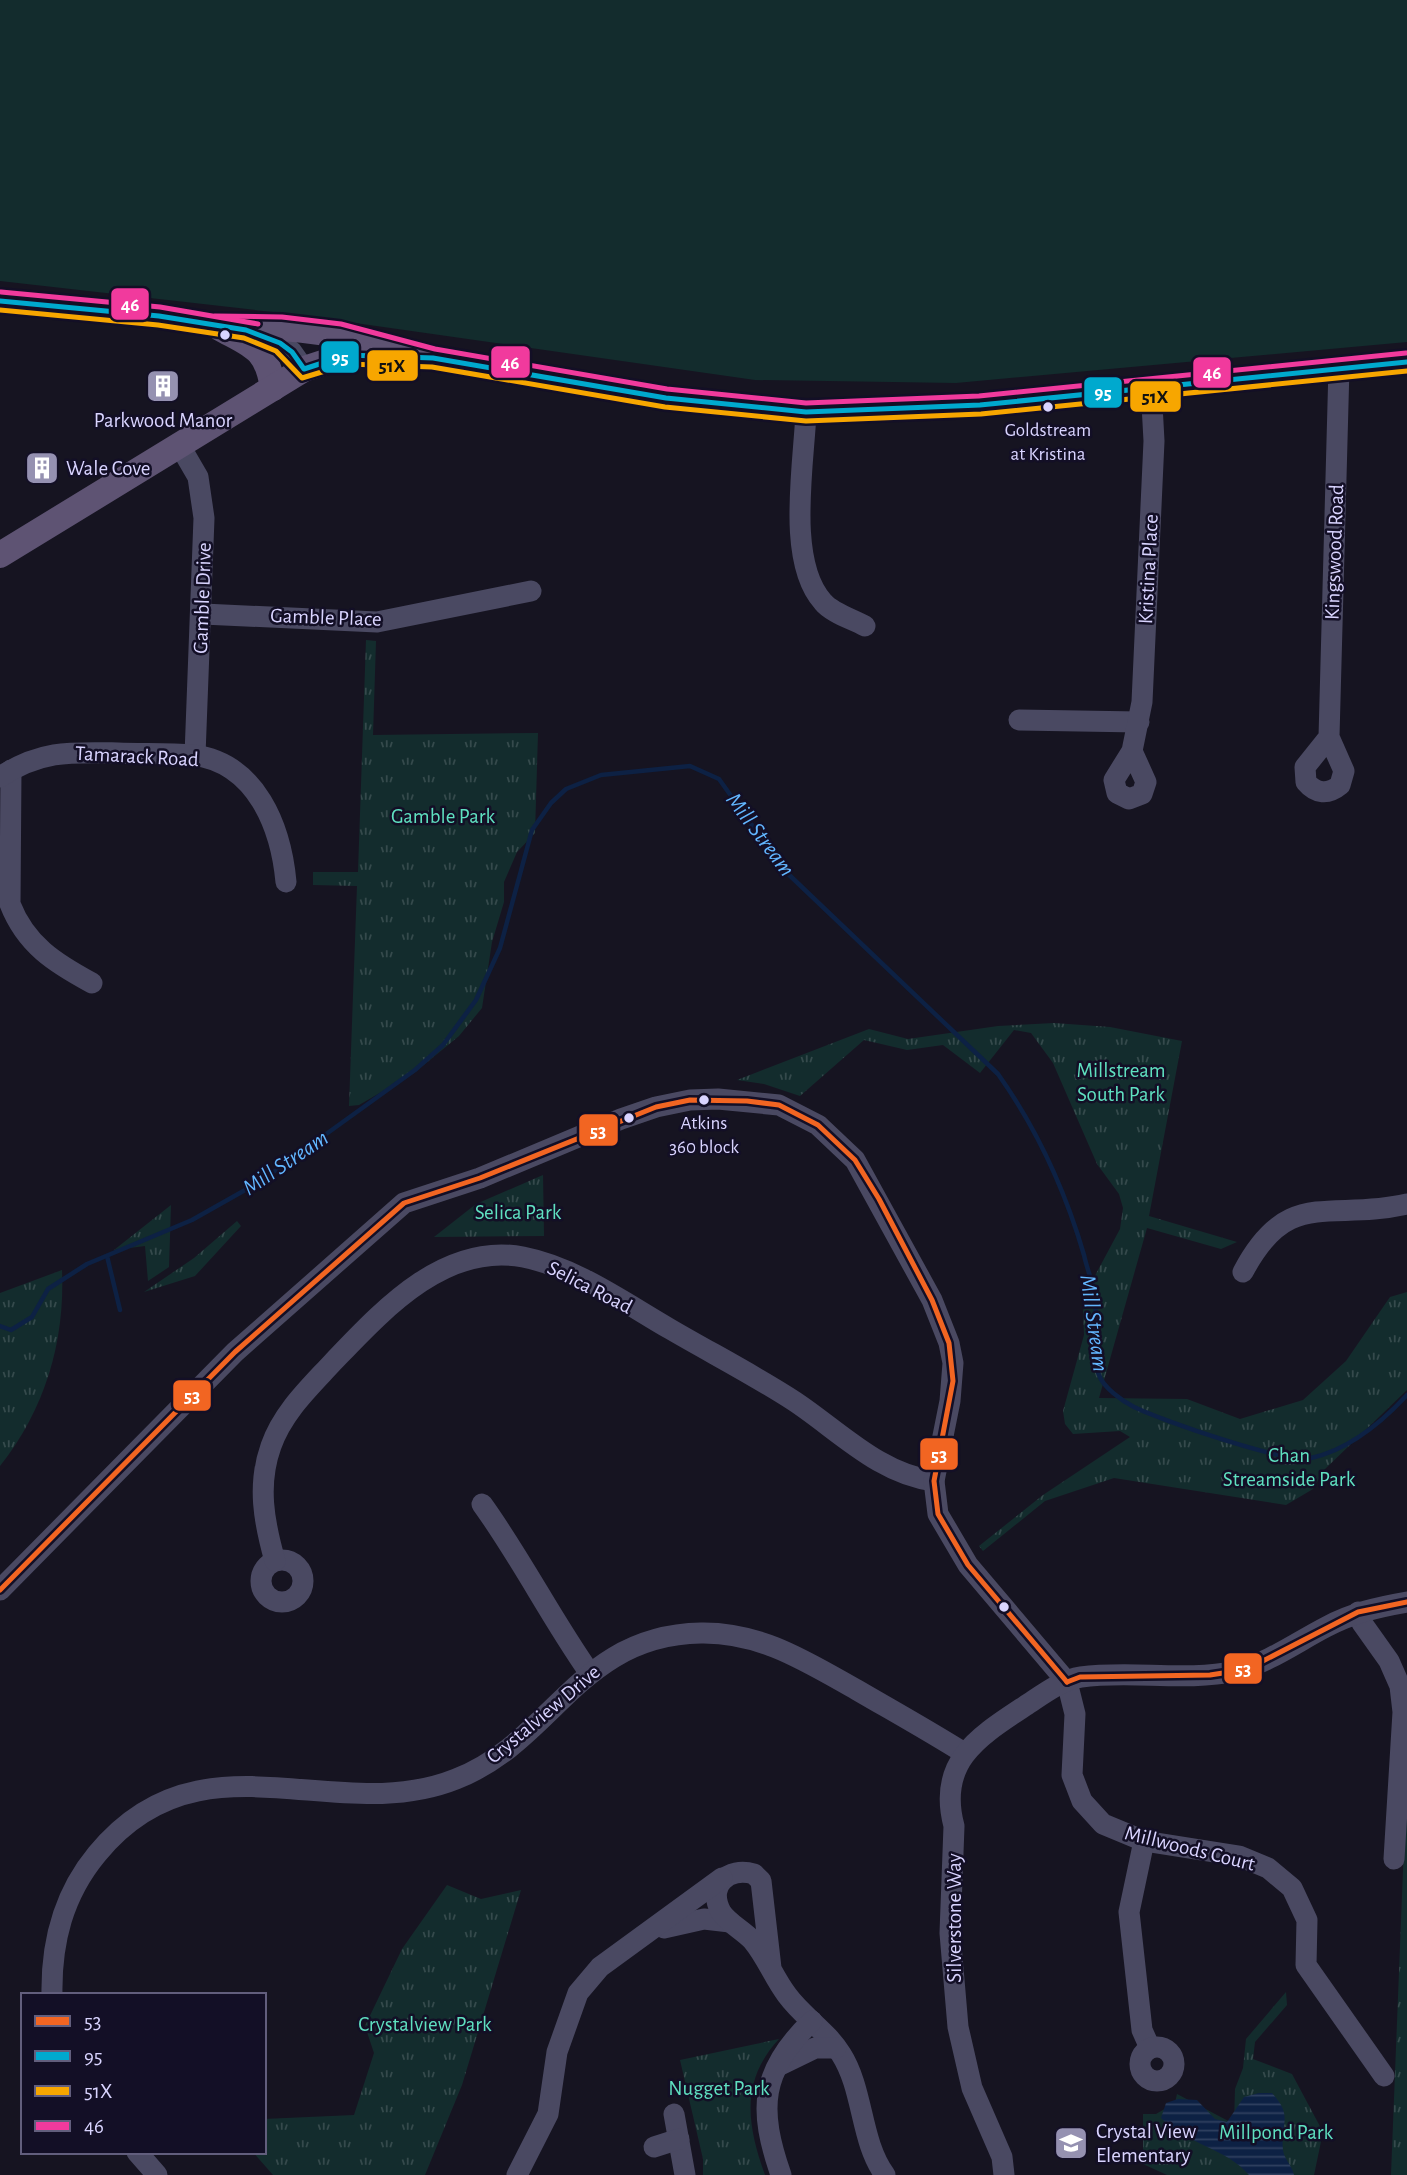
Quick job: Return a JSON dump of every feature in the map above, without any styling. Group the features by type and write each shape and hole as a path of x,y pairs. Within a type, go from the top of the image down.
{"main road":[{"path":"215,326 282,326 340,333 433,358 666,398 806,412 980,405 1407,362"},
{"path":"215,326 259,349 266,358 273,388"},
{"path":"0,555 304,369 347,355 433,358"}],"street":[{"path":"0,301 132,313 215,326 272,339 292,352 304,369"},
{"name":"Kingswood Road","path":"1329,737 1339,367"},
{"name":"Kristina Place","path":"1132,751 1139,722 1154,441 1151,386"},
{"path":"806,412 800,532 811,586 824,605 865,626"},
{"name":"Gamble Drive","path":"180,446 198,477 203,496 203,614 195,755"},
{"name":"Gamble Place","path":"203,614 377,622 531,591"},
{"path":"1019,720 1139,722"},
{"name":"Tamarack Road","path":"6,774 47,754 64,752 195,755 221,764 254,789 266,805 283,849 286,883"},
{"path":"6,774 10,904 17,923 34,946 56,963 92,983"},
{"path":"0,1590 235,1352 404,1203 480,1178 621,1119 690,1100 769,1103 798,1113 839,1143 868,1179 932,1300 949,1343 953,1381 934,1482 938,1514 953,1545 1066,1682"},
{"path":"1244,1272 1255,1250 1278,1224 1305,1213 1360,1212 1407,1204"},
{"name":"Selica Road","path":"275,1560 264,1515 263,1477 271,1446 289,1410 378,1315 421,1282 451,1265 478,1257 506,1254 559,1268 794,1401 858,1448 898,1471 934,1482"},
{"path":"482,1504 509,1542 556,1625 589,1672"},
{"path":"962,1758 987,1731 1066,1682 1080,1677 1210,1675 1236,1671 1259,1663 1358,1612 1407,1602"},
{"path":"1358,1612 1362,1623 1389,1661 1399,1686 1403,1712 1394,1859"},
{"name":"Crystalview Drive","path":"52,1993 55,1944 68,1898 87,1866 105,1844 130,1822 161,1803 202,1788 245,1784 373,1793 417,1791 457,1779 496,1758 589,1672 613,1656 639,1644 674,1635 736,1636 797,1655 962,1758"},
{"name":"Millwoods Court","path":"1066,1682 1075,1714 1072,1775 1082,1801 1103,1824 1144,1841 1239,1856 1268,1868 1292,1888 1307,1920 1306,1965 1384,2076"},
{"name":"Silverstone Way","path":"962,1758 953,1771 950,1810 954,1826 950,1933 958,2027 972,2088 1004,2172"},
{"path":"1144,1841 1129,1912 1142,2030 1150,2048"},
{"path":"517,2175 548,2114 556,2052 578,1993 600,1967 649,1934 722,1878 744,1871 754,1874 761,1881 772,1968"},
{"path":"722,1878 716,1900 730,1922 752,1940 788,1997 836,2048 850,2075 875,2155 885,2175"},
{"path":"649,1934 684,1921 730,1922"},
{"path":"781,2175 765,2124 766,2100 789,2043 812,2021"},
{"path":"778,2066 815,2048 836,2048"},
{"path":"674,2113 685,2175"},
{"path":"654,2147 679,2139"},
{"path":"139,2154 157,2175"}],"green space":[{"path":"0,0 1407,0 1407,342 956,383 755,380 299,315 0,281"},
{"name":"Gamble Park","path":"366,640 376,641 373,735 538,733 535,833 517,852 504,882 504,902 492,942 482,1008 459,1036 414,1073 359,1105 349,1106 357,886 313,885 313,872 358,872"},
{"name":"Millstream South Park","path":"1054,1023 1110,1027 1182,1041 1149,1216 1237,1242 1221,1249 1147,1228 1099,1398 1187,1399 1240,1419 1303,1400 1346,1361 1390,1297 1407,1292 1407,1390 1324,1470 1313,1489 1286,1505 1114,1478 1045,1501 983,1551 979,1546 1043,1495 1130,1437 1120,1431 1073,1434 1065,1424 1063,1411 1084,1335 1083,1311 1090,1285 1120,1229 1123,1208 1119,1194 1097,1164 1053,1063 1031,1033 1014,1030 980,1073 943,1045 907,1050 864,1040 800,1096 764,1084 737,1080 869,1029 908,1039 998,1026"},
{"name":"Selica Park","path":"543,1175 544,1236 434,1237 476,1204"},
{"path":"171,1205 169,1267 148,1281 145,1246 114,1250"},
{"path":"237,1221 241,1226 195,1276 144,1292 194,1258"},
{"path":"62,1270 60,1323 49,1374 29,1421 0,1466 0,1293"},
{"path":"1407,1769 1407,2175 1391,2175"},
{"name":"Crystalview Park","path":"447,1885 481,1899 521,1890 462,2085 425,2175 273,2175 255,2154 266,2154 266,2119 354,2115 374,2053 365,2026 402,1949"},
{"name":"Millpond Park","path":"1286,1992 1287,2005 1255,2042 1253,2059 1292,2074 1323,2132 1314,2175 1167,2175 1143,2164 1143,2114 1156,2114 1175,2103 1177,2094 1234,2124 1235,2089 1243,2068 1246,2039"},
{"name":"Nugget Park","path":"779,2039 758,2071 751,2104 754,2139 765,2175 703,2175 703,2159 680,2060"}],"water":[{"path":"1272,2093 1283,2108 1283,2150 1294,2175 1249,2175 1229,2158 1182,2134 1161,2118 1166,2103 1178,2099 1197,2100 1215,2119 1227,2122 1244,2097"}],"waterway":[{"name":"Mill Stream","path":"0,1326 11,1330 32,1317 48,1289 87,1264 192,1220 261,1181 415,1070 443,1045 476,1000 500,948 532,830 551,803 566,789 601,775 690,766 719,779 784,870 998,1074 1025,1116 1059,1184 1095,1296 1096,1366 1101,1380 1114,1393 1134,1407 1195,1430 1251,1448 1297,1458 1325,1454 1351,1442 1387,1415 1407,1395"},
{"path":"107,1256 120,1310"}],"transit line":[{"name":"46","path":"1,292 160,307 258,324"},
{"name":"95","path":"0,301 159,316 246,330 280,343 292,352 304,369 347,355 433,358 666,398 806,412 980,405 1407,362"},
{"name":"51X","path":"0,310 158,325 244,338 276,351 302,378 348,364 432,367 665,407 806,421 981,414 1407,371"},
{"name":"46","path":"215,316 282,317 341,324 435,349 667,389 806,403 979,396 1406,353"},
{"name":"53","path":"0,1590 235,1352 404,1203 480,1178 656,1107 690,1100 747,1101 779,1105 818,1125 855,1160 879,1199 932,1300 949,1343 953,1381 934,1481 938,1514 968,1565 1067,1682"},
{"name":"53","path":"1067,1682 1080,1677 1210,1675 1236,1671 1259,1663 1358,1612 1407,1602"}],"place":[{"name":"Parkwood Manor","path":"163,386"},
{"name":"Goldstream at Kristina","path":"1048,407"},
{"name":"Wale Cove","path":"42,468"},
{"name":"Atkins 360 block","path":"704,1100"},
{"name":"Crystal View Elementary","path":"1071,2143"}],"park label":[{"name":"Chan Streamside Park","path":"1289,1467"}]}
